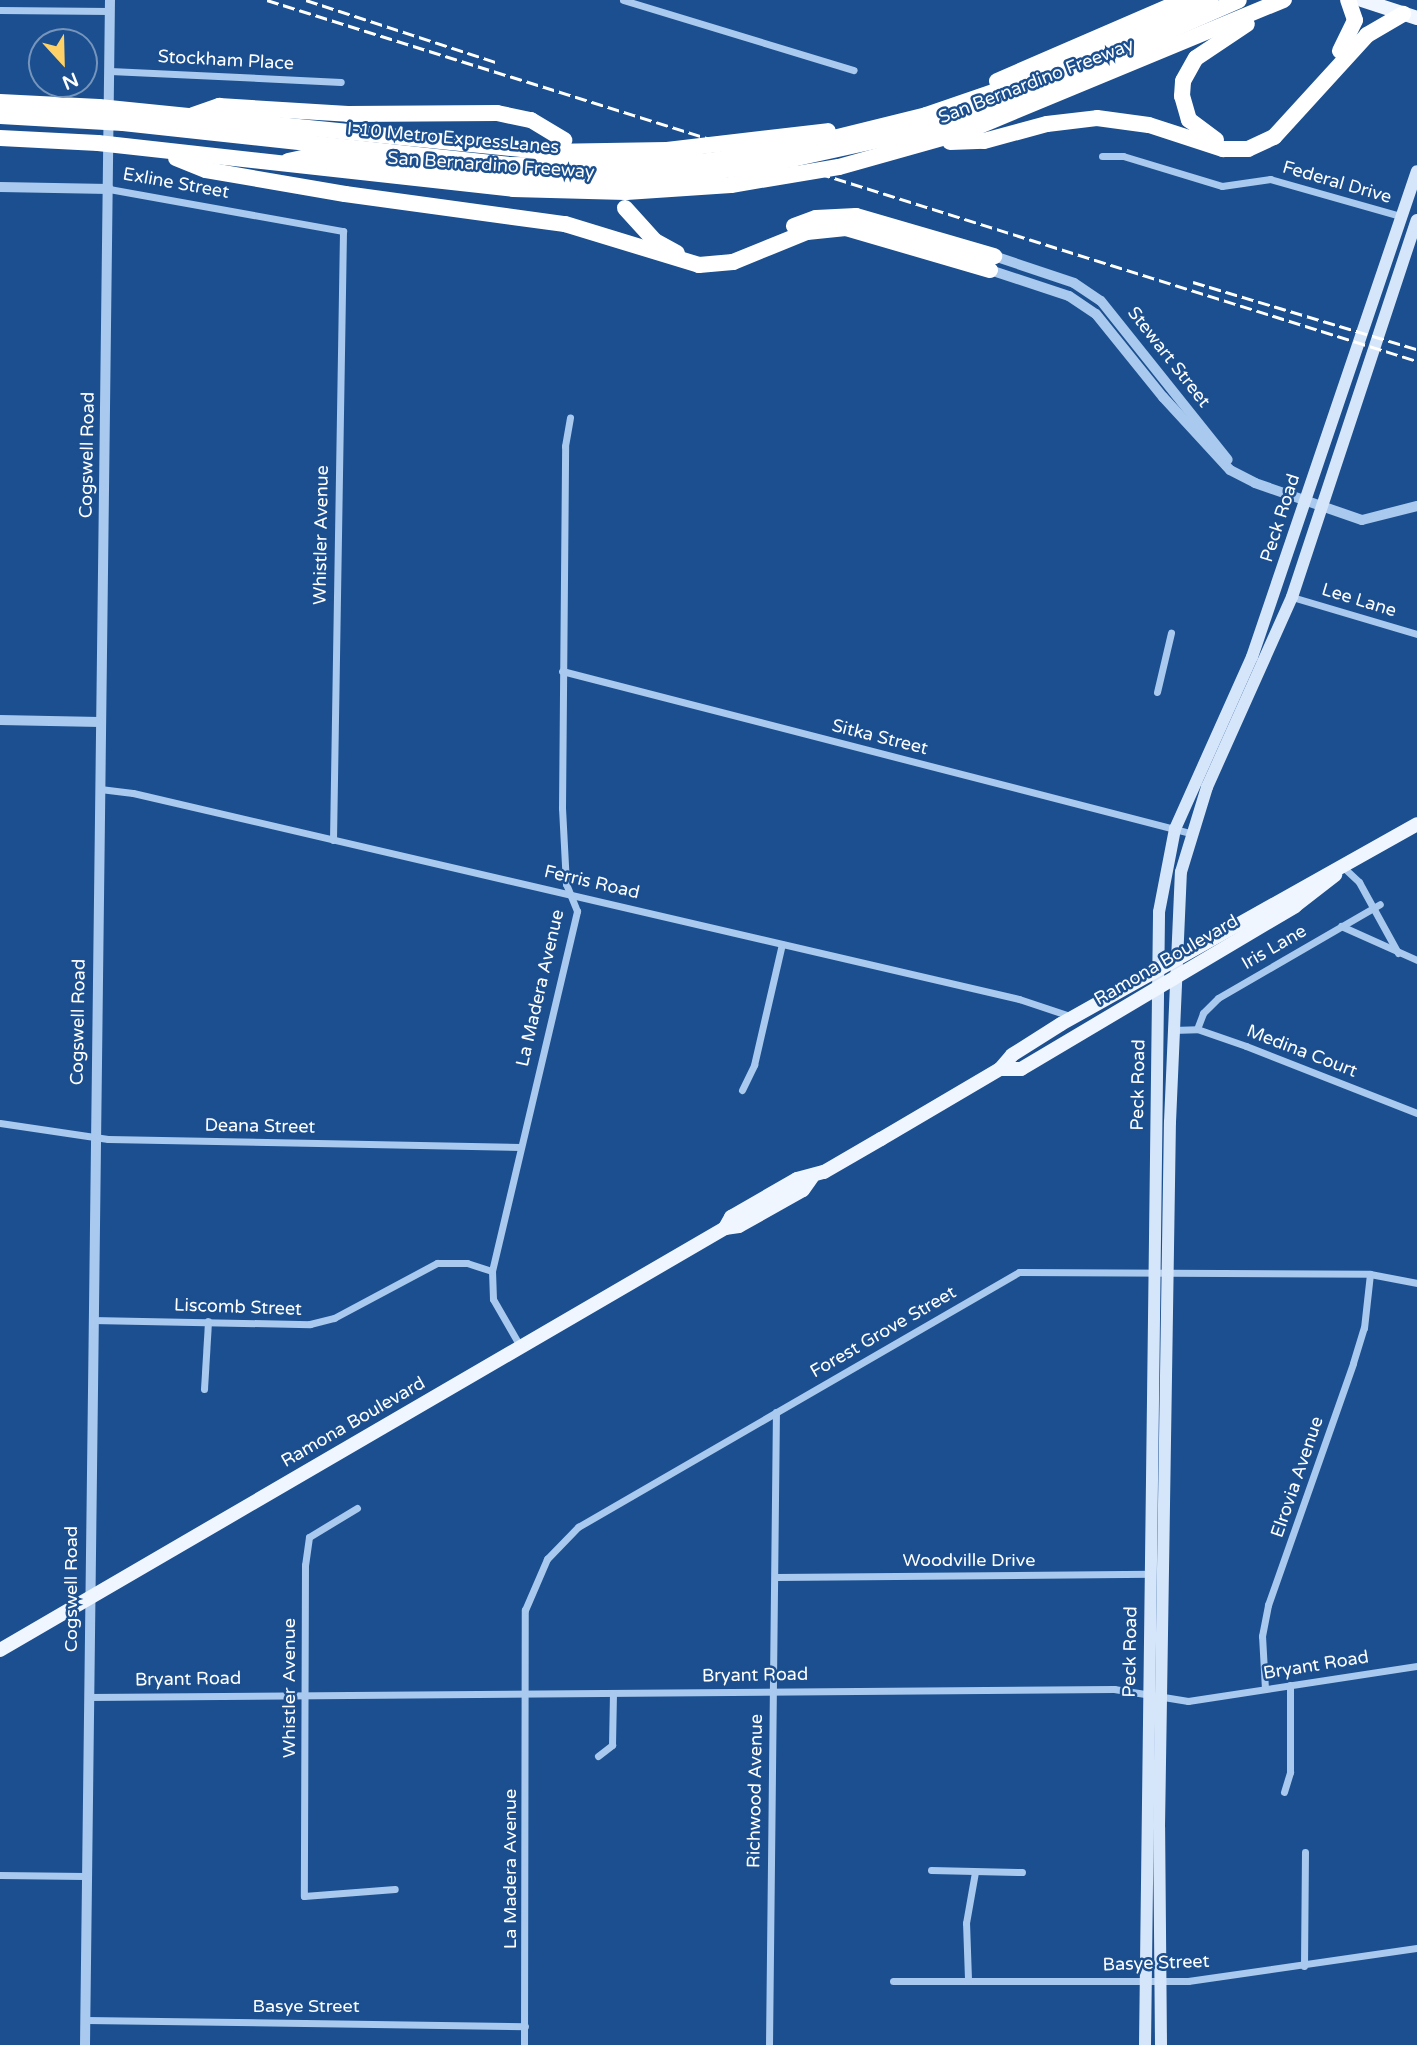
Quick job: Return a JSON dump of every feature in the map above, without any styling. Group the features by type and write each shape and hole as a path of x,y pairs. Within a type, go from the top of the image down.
{"highway":[{"name":"San Bernardino Freeway","path":"0,102 124,117 190,117 504,151 704,154 762,140 824,132 915,110 989,84 1184,0"},
{"name":"I-10 Metro ExpressLanes","path":"124,117 508,165 628,166 704,154 785,149 914,119 1010,86 1211,0"},
{"path":"762,173 817,156 928,129 1007,102 1239,0"},
{"path":"1280,2 1196,58 1186,72 1184,108 1197,129 1214,139 1239,143 1271,127 1348,41 1356,20 1348,0"},
{"name":"San Bernardino Freeway","path":"0,138 123,146 275,164 558,191 673,190 762,173 839,167 930,143 1068,92 1280,2"},
{"path":"930,143 984,141 1047,124 1097,118 1141,123 1223,149 1248,149 1274,137 1367,35 1410,16"},
{"path":"190,117 219,106 348,114 497,113 531,120 564,140"},
{"path":"0,116 99,114"},
{"path":"158,150 205,170 565,224 699,265 733,262 807,232 846,228 992,263"},
{"path":"625,208 655,241 691,257 733,254 802,223 842,215 992,263"}],"main road":[{"path":"1362,0 1410,16"},
{"name":"Peck Road","path":"1145,2045 1150,1435 1159,912 1175,829 1252,657 1417,171"},
{"name":"Peck Road","path":"1161,2045 1161,1698 1176,912 1189,833 1292,597 1417,220"},
{"name":"Ramona Boulevard","path":"0,1650 725,1228 739,1226 782,1202 803,1189 813,1177 1000,1069 1012,1055 1073,1017 1417,824"},
{"name":"Ramona Boulevard","path":"1000,1069 1021,1069 1317,891 1343,867"},
{"path":"1155,1121 1170,1122"},
{"path":"1150,1435 1166,1435"}],"street":[{"path":"623,0 854,71"},
{"path":"0,10 110,5"},
{"name":"Cogswell Road","path":"85,2045 93,1137 110,5"},
{"name":"Stockham Place","path":"110,71 341,82"},
{"name":"Federal Drive","path":"1102,156 1123,156 1222,186 1270,179 1401,216"},
{"name":"Exline Street","path":"0,187 109,189 343,231"},
{"name":"Whistler Avenue","path":"333,840 343,231"},
{"name":"Stewart Street","path":"992,263 1088,290 1123,325 1222,454 1254,477 1295,490 1304,498 1362,520 1417,506"},
{"name":"La Madera Avenue","path":"520,1346 493,1299 492,1271 577,911 566,884 562,808 565,446 570,417"},
{"name":"Lee Lane","path":"1292,597 1417,634"},
{"path":"1157,692 1171,633"},
{"name":"Sitka Street","path":"562,671 1189,833"},
{"path":"0,720 100,722"},
{"name":"Ferris Road","path":"100,789 133,793 1020,999 1073,1017"},
{"path":"1343,867 1359,882 1377,906 1398,953"},
{"name":"Iris Lane","path":"1197,1030 1203,1013 1218,998 1377,906"},
{"path":"1341,926 1417,960"},
{"path":"742,1090 754,1065 782,944"},
{"name":"Medina Court","path":"1173,1030 1197,1030 1417,1113"},
{"name":"Deana Street","path":"0,1123 93,1137 520,1147"},
{"name":"Liscomb Street","path":"92,1320 310,1324 334,1318 438,1263 467,1263 492,1271"},
{"name":"Forest Grove Street","path":"524,1694 526,1610 536,1576 554,1549 578,1527 1019,1272 1370,1275 1417,1283"},
{"name":"Elrovia Avenue","path":"1265,1689 1262,1636 1269,1605 1364,1328 1370,1275"},
{"path":"204,1389 208,1321"},
{"name":"Richwood Avenue","path":"769,2045 776,1412"},
{"name":"Whistler Avenue","path":"357,1508 309,1538 304,1896 395,1889"},
{"name":"Woodville Drive","path":"775,1577 1164,1574"},
{"name":"Bryant Road","path":"88,1696 772,1691 1147,1692 1161,1698 1188,1701 1417,1666"},
{"path":"1284,1792 1290,1772 1290,1685"},
{"path":"598,1756 612,1745 612,1693"},
{"name":"La Madera Avenue","path":"524,1694 524,2045"},
{"path":"1304,1966 1305,1852"},
{"path":"932,1870 1022,1872"},
{"path":"968,1979 967,1923 975,1872"},
{"path":"0,1875 85,1875"},
{"name":"Basye Street","path":"893,1981 1160,1981 1304,1966 1417,1948"},
{"name":"Basye Street","path":"86,2021 525,2026"}],"railway":[{"path":"267,0 1417,361"},
{"path":"306,0 499,63"},
{"path":"1193,282 1417,349"}]}
